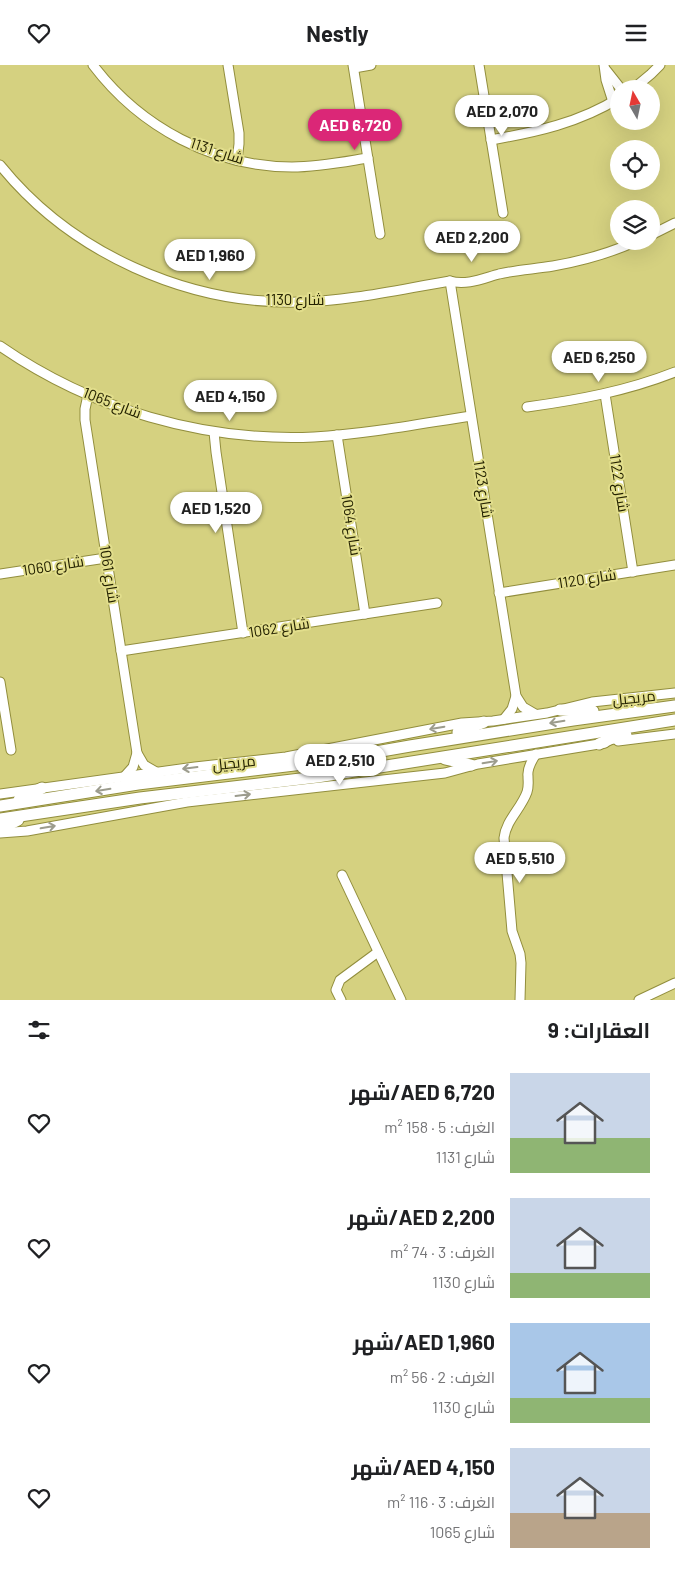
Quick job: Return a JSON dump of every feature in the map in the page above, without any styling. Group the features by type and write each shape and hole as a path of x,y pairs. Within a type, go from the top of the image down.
{"main road":[{"path":"560,710 590,711 652,705 675,705"},
{"name":"مريجيل","path":"0,806 138,784 319,763 410,746 675,705"},
{"name":"مريجيل","path":"0,819 140,798 317,777 675,720"},
{"path":"410,746 461,732 484,722"},
{"path":"599,744 624,735 675,727"},
{"path":"441,758 472,765"},
{"path":"14,804 42,788"},
{"path":"0,831 28,815"}],"street":[{"name":"شارع 1131","path":"93,65 120,95 156,125 204,150 237,160 291,167 323,165 368,158"},
{"path":"228,65 239,139 237,160"},
{"path":"371,65 354,66 380,234"},
{"path":"479,65 503,213"},
{"path":"644,80 660,65"},
{"path":"605,67 613,80"},
{"path":"605,67 610,92"},
{"path":"491,140 550,128 575,120 610,103"},
{"name":"شارع 1130","path":"0,165 38,205 66,227 126,263 160,278 207,292 253,300 275,302 316,301 349,298 450,281 460,283 498,274 578,261 614,250"},
{"path":"660,230 675,223"},
{"name":"شارع 1123","path":"450,281 516,696"},
{"name":"شارع 1065","path":"0,345 37,369 88,395 158,420 214,432 265,437 312,437 471,416"},
{"path":"527,407 605,394 675,372"},
{"name":"شارع 1122","path":"605,394 633,571"},
{"name":"شارع 1061","path":"88,395 85,419 137,753"},
{"path":"214,432 243,633"},
{"name":"شارع 1064","path":"337,435 365,614"},
{"name":"شارع 1060","path":"0,574 106,558"},
{"name":"شارع 1120","path":"499,593 675,565"},
{"name":"شارع 1062","path":"121,651 437,603"},
{"path":"0,682 11,750"},
{"name":"مريجيل","path":"0,794 156,772 286,757 452,725 535,715 592,703 675,693"},
{"path":"516,696 523,707 535,715"},
{"path":"504,719 512,709 516,696"},
{"path":"0,831 27,831 187,802 445,773 472,765 536,754 675,734"},
{"path":"137,753 144,765 156,772"},
{"path":"124,777 133,767 137,753"},
{"path":"520,1000 521,963 512,931 504,838 507,827 527,792 529,784 528,774 536,754"},
{"path":"509,759 520,765 528,774"},
{"path":"342,875 401,1000"},
{"path":"341,1000 336,990 340,980 378,952"},
{"path":"639,1000 675,983"}]}
